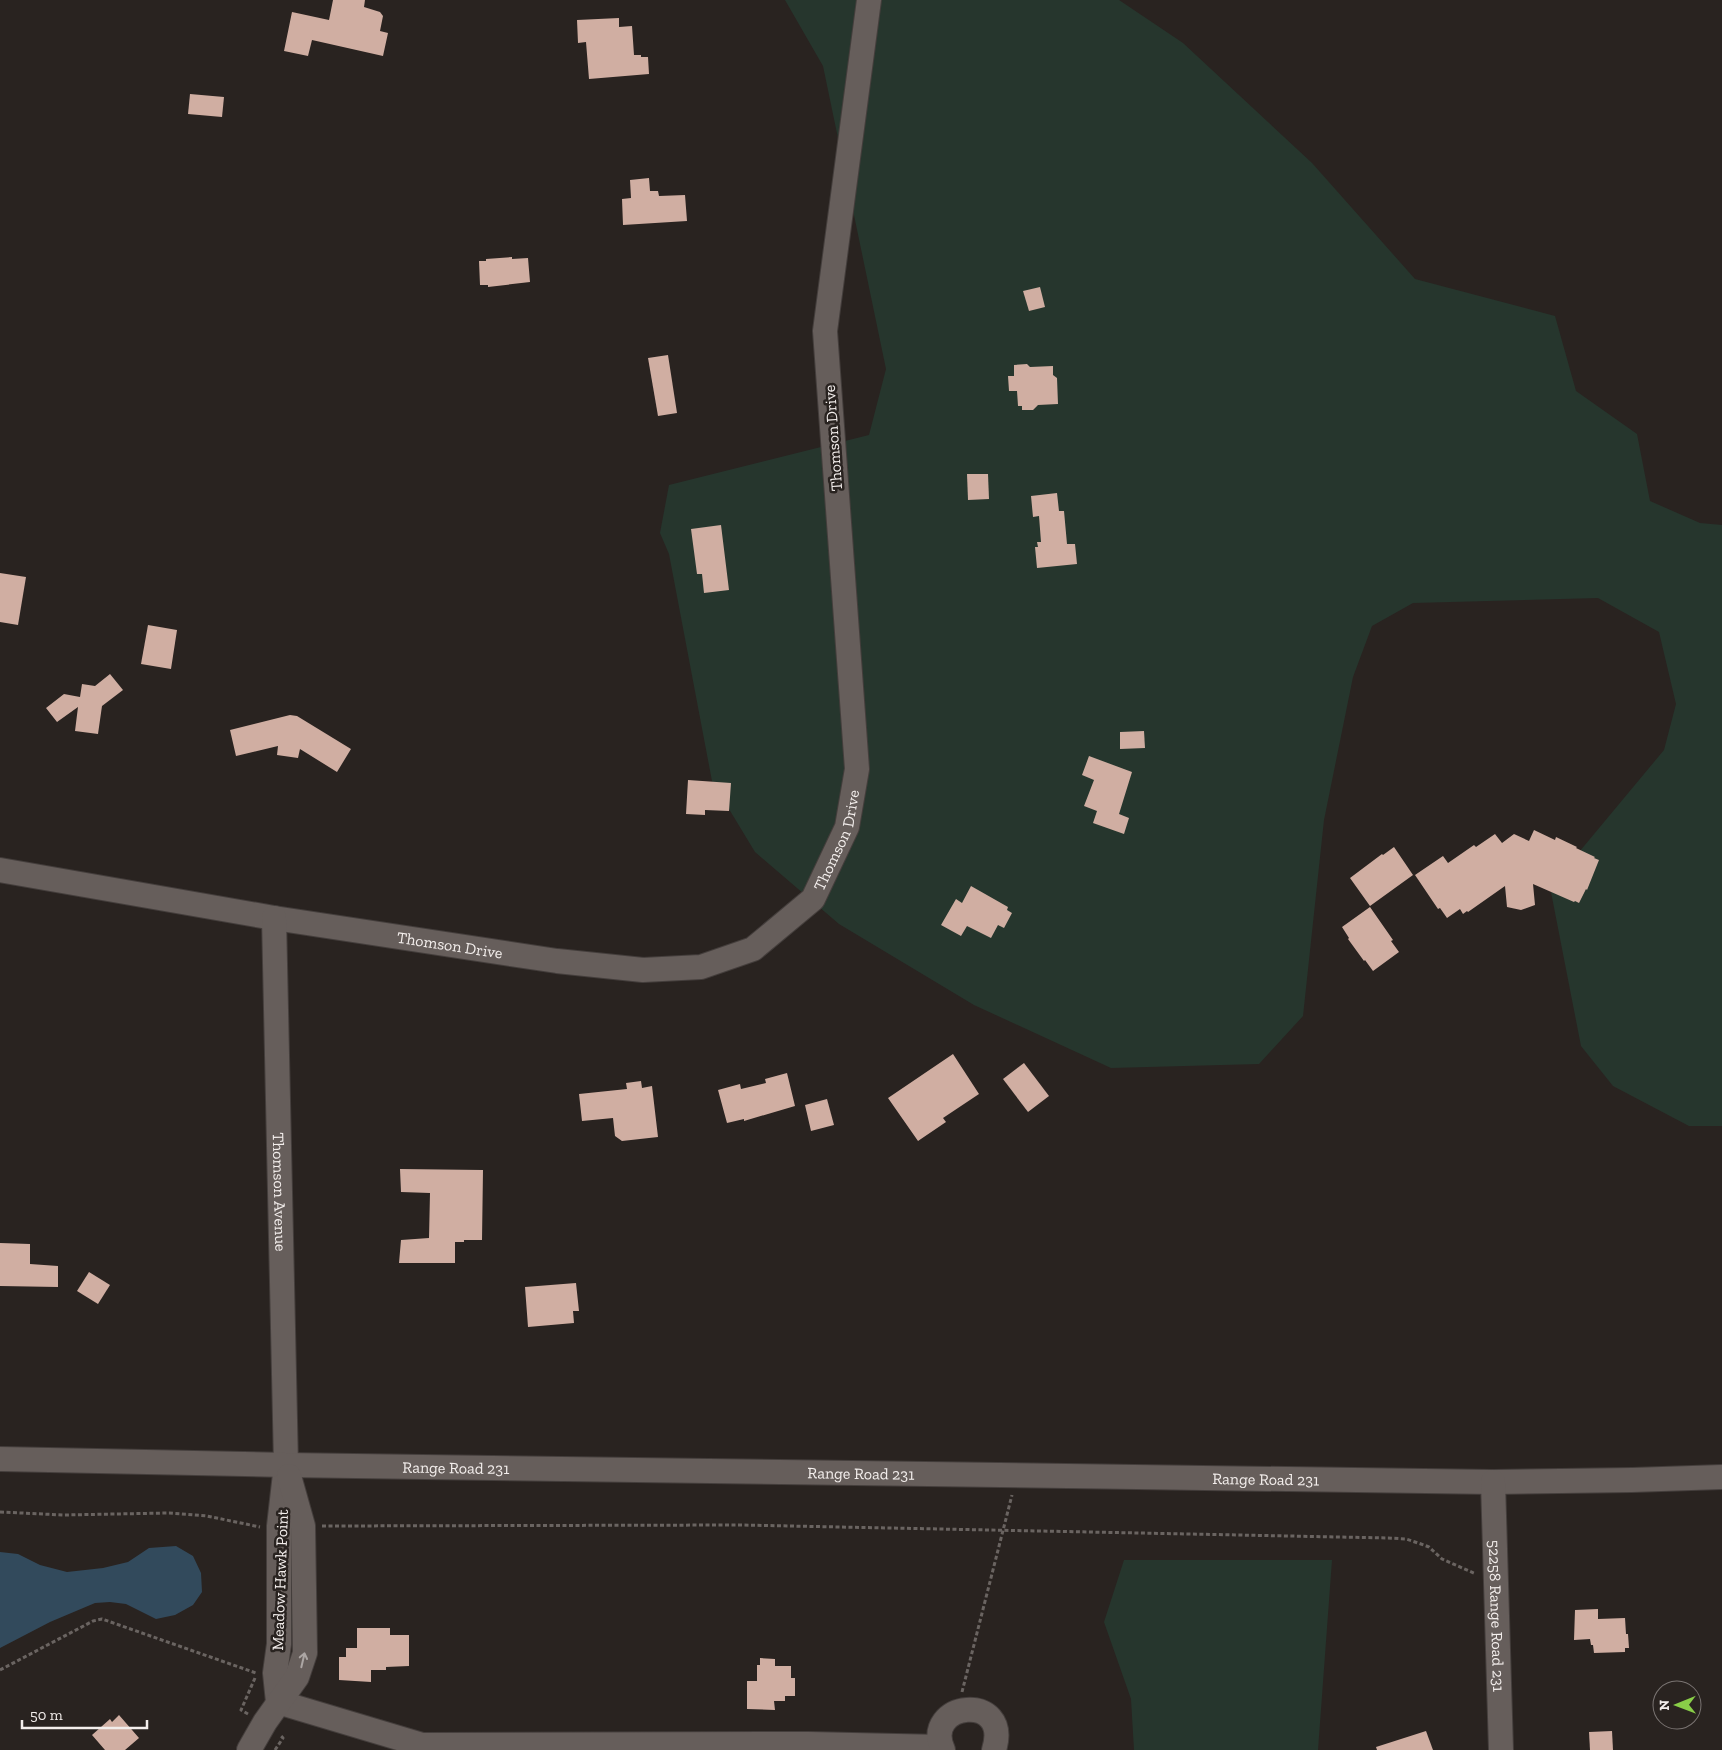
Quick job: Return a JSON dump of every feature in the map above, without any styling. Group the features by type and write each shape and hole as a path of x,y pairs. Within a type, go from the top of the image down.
{"street":[{"name":"Thomson Drive","path":"0,870 274,918 557,961 643,970 701,967 753,949 813,899 847,827 857,768 825,331 868,0"},
{"name":"Thomson Avenue","path":"274,918 286,1465"},
{"name":"Range Road 231","path":"0,1459 286,1465 1493,1482 1722,1477"},
{"name":"Meadow Hawk Point","path":"249,1750 278,1702 298,1677 305,1653 303,1526 286,1465"},
{"name":"Meadow Hawk Point","path":"278,1702 275,1673 279,1644 266,1529 286,1465"},
{"name":"52258 Range Road 231","path":"1493,1482 1502,1750"},
{"path":"278,1702 422,1745 451,1748 809,1744 942,1749 941,1728 946,1719 961,1710 972,1709 981,1712 994,1724 997,1733 997,1742 994,1750"}],"path":[{"path":"961,1710 960,1701 1004,1530 1014,1476"},
{"path":"0,1512 63,1515 178,1514 215,1517 249,1523 266,1529"},
{"path":"303,1526 740,1525 1406,1539 1428,1547 1442,1559 1459,1568 1495,1578"},
{"path":"0,1670 93,1621 102,1619 256,1674 258,1666"}],"green space":[{"path":"785,0 1119,0 1183,43 1312,163 1415,279 1555,316 1576,391 1637,434 1650,501 1700,523 1722,525 1722,1126 1689,1126 1613,1086 1581,1046 1550,887 1664,750 1676,704 1659,632 1598,598 1413,603 1372,626 1353,677 1324,820 1303,1016 1259,1064 1111,1068 974,1005 839,924 755,852 712,781 669,554 660,533 669,485 869,435 886,369 823,66"},
{"path":"1124,1560 1332,1560 1318,1750 1134,1750 1131,1699 1104,1622"}],"water":[{"path":"176,1546 193,1556 201,1573 202,1592 193,1605 175,1615 156,1619 126,1604 95,1603 50,1622 0,1648 0,1552 18,1554 40,1565 67,1572 103,1568 128,1562 149,1548"}],"building":[{"path":"333,0 365,0 364,7 380,12 383,16 380,31 388,33 383,56 312,40 308,56 284,51 292,12 329,20"},
{"path":"619,18 619,27 632,26 634,55 648,57 649,74 589,79 586,42 578,43 577,20"},
{"path":"190,94 224,97 222,117 188,114"},
{"path":"649,178 650,191 658,191 659,196 685,195 687,221 623,225 622,199 631,198 630,180"},
{"path":"512,257 512,259 528,258 530,282 488,287 488,285 480,285 479,261"},
{"path":"1040,287 1045,307 1029,311 1023,291"},
{"path":"668,355 677,413 658,416 648,358"},
{"path":"1027,364 1030,367 1053,366 1053,375 1057,378 1058,404 1038,405 1033,410 1022,410 1022,406 1018,406 1017,391 1009,391 1008,376 1014,376 1014,365"},
{"path":"967,474 988,474 989,499 968,500"},
{"path":"1057,493 1059,511 1064,511 1067,544 1075,544 1077,564 1037,568 1035,547 1038,547 1037,542 1041,542 1039,516 1033,517 1031,496"},
{"path":"721,525 729,590 704,593 702,574 697,574 691,529"},
{"path":"0,573 26,577 18,625 0,622"},
{"path":"148,625 177,630 171,669 141,664"},
{"path":"110,674 123,690 102,706 98,734 75,731 78,707 57,722 46,708 64,694 80,697 82,684 95,686"},
{"path":"290,715 297,716 351,749 337,772 300,749 298,758 277,755 278,746 236,756 230,730"},
{"path":"1144,731 1145,748 1120,749 1120,732"},
{"path":"1089,756 1132,772 1119,814 1129,818 1124,834 1093,823 1097,811 1084,806 1094,780 1082,775"},
{"path":"688,780 731,783 729,811 705,810 705,815 686,814"},
{"path":"1534,830 1555,840 1556,837 1599,860 1587,890 1579,903 1533,884 1535,905 1521,910 1507,907 1505,886 1468,912 1463,914 1460,909 1447,918 1440,908 1438,909 1415,875 1443,856 1448,863 1474,845 1476,847 1495,834 1502,843 1514,834 1529,841"},
{"path":"1394,847 1413,875 1370,906 1350,878"},
{"path":"971,886 1008,907 1007,910 1012,913 1004,928 998,925 991,938 967,926 961,936 941,925 956,899 962,903"},
{"path":"1370,907 1399,952 1373,971 1348,939 1342,927"},
{"path":"953,1054 979,1094 943,1118 946,1122 918,1141 888,1098"},
{"path":"1024,1063 1049,1096 1028,1112 1003,1079"},
{"path":"787,1073 795,1106 744,1121 744,1119 727,1123 718,1090 740,1084 741,1089 766,1083 765,1079"},
{"path":"641,1081 642,1088 652,1086 658,1137 622,1141 615,1136 613,1118 582,1121 579,1094 627,1089 626,1083"},
{"path":"827,1099 834,1125 811,1131 805,1105"},
{"path":"400,1169 483,1170 482,1240 455,1242 455,1263 399,1263 401,1240 429,1238 430,1193 401,1192"},
{"path":"0,1243 30,1244 30,1264 58,1266 58,1287 0,1286"},
{"path":"89,1272 110,1285 98,1304 77,1291"},
{"path":"576,1283 579,1311 573,1311 574,1323 528,1327 525,1287"},
{"path":"1598,1609 1598,1619 1625,1618 1629,1648 1625,1648 1625,1652 1594,1653 1590,1639 1574,1640 1575,1610"},
{"path":"357,1628 390,1628 390,1635 409,1635 409,1666 386,1667 386,1670 371,1670 371,1682 339,1680 339,1657 346,1657 346,1648 357,1648"},
{"path":"760,1658 775,1659 775,1666 791,1666 791,1678 795,1678 795,1696 785,1696 785,1701 774,1701 775,1710 747,1709 747,1681 757,1681 757,1665 760,1665"},
{"path":"119,1715 139,1738 125,1750 105,1750 92,1735 110,1719 112,1722"},
{"path":"1426,1731 1433,1750 1377,1750 1376,1747"},
{"path":"1612,1731 1613,1750 1590,1750 1589,1732"}]}
